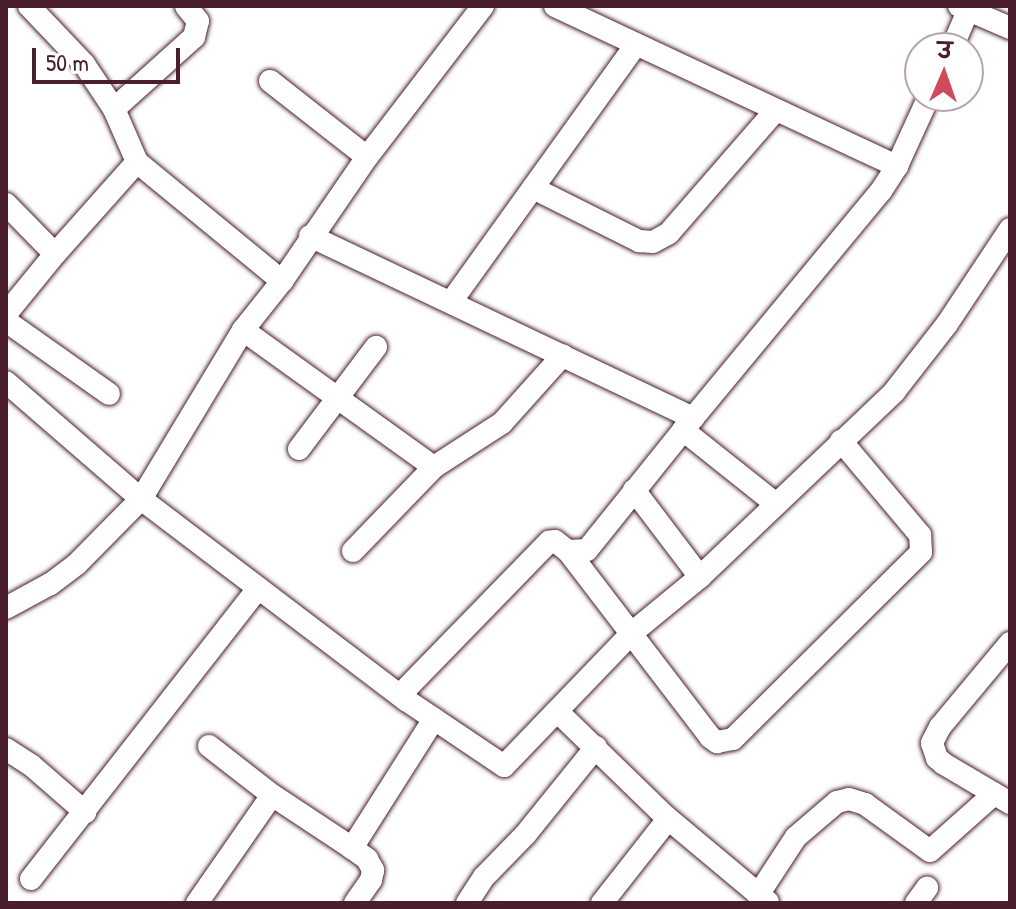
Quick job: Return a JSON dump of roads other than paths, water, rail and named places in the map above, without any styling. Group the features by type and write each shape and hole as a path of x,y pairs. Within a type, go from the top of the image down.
{"street":[{"path":"29,6 84,64 114,109 137,162 282,281"},
{"path":"114,109 194,37 198,21 186,6"},
{"path":"6,608 38,592 77,564 141,499 243,330 282,281 367,157 483,6"},
{"path":"555,6 897,166"},
{"path":"957,32 966,7 1010,28"},
{"path":"451,302 636,45"},
{"path":"270,81 367,157"},
{"path":"533,188 639,241 653,242 669,233 776,110"},
{"path":"568,551 587,550 881,191 897,166 922,112"},
{"path":"6,314 137,162"},
{"path":"6,204 55,254"},
{"path":"6,382 141,499 400,695 504,766 633,632 700,577 894,392 921,359 1010,229"},
{"path":"310,236 563,355 688,424 776,504"},
{"path":"6,321 109,394"},
{"path":"243,330 434,467"},
{"path":"299,449 376,347"},
{"path":"353,551 434,467 502,423 563,355"},
{"path":"400,695 544,546 555,541 568,551 633,632 710,737 724,742 741,733 921,552 920,535 841,441"},
{"path":"634,490 700,577"},
{"path":"31,879 258,588"},
{"path":"557,711 668,819 763,899 796,837 837,802 859,801 930,851 1002,798 944,764 937,758 932,743 940,727 1007,652"},
{"path":"352,848 434,719"},
{"path":"209,746 272,795 367,859 373,870 371,880 355,903"},
{"path":"467,903 484,877 525,835 596,747"},
{"path":"6,749 31,765 85,812"},
{"path":"197,903 272,795"},
{"path":"602,903 668,819"}]}
